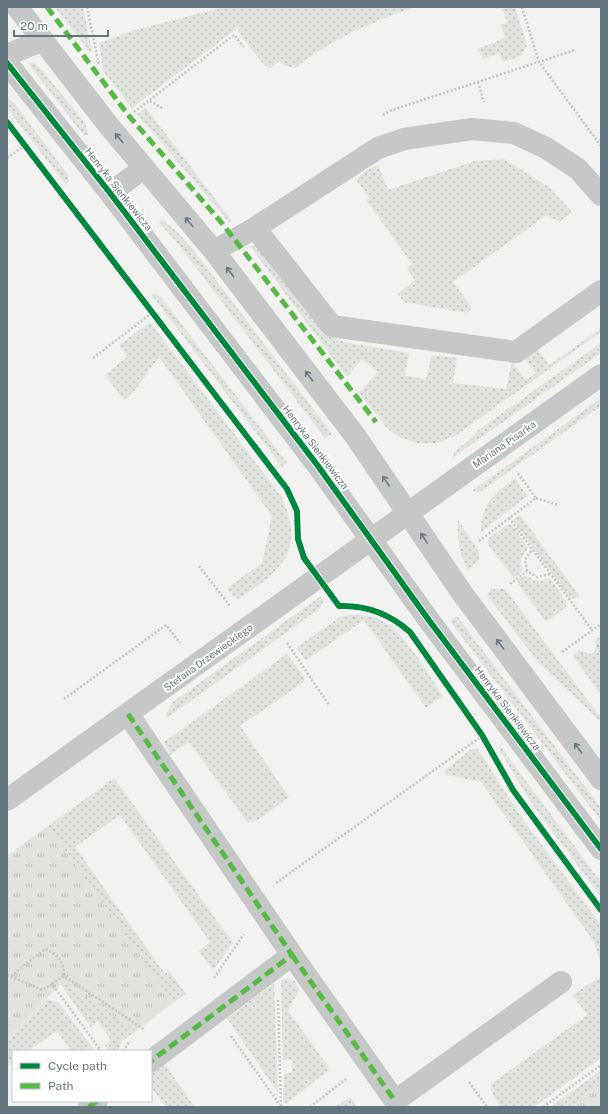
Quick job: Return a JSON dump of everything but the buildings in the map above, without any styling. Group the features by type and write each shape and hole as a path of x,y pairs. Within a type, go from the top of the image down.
{"street":[{"path":"17,7 109,126 214,251 356,437 462,593 601,779"},
{"path":"7,55 43,40"},
{"name":"Henryka Sienkiewicza","path":"7,63 110,193 314,459 428,619 601,849"},
{"path":"214,251 255,228 378,148 404,139 472,129 514,133 546,148 578,169 601,195"},
{"path":"110,193 144,168"},
{"path":"255,228 332,326 516,352 601,291"},
{"name":"Mariana Pisarka","path":"408,513 601,375"},
{"name":"Stefana Drzewieckiego","path":"7,800 408,513"},
{"path":"128,714 256,905 284,960 367,1063 395,1101 561,982"},
{"path":"152,1060 284,960"}],"path":[{"path":"87,7 100,72"},
{"path":"522,7 539,62 601,146"},
{"path":"129,116 234,35 244,47"},
{"path":"150,100 162,108"},
{"path":"7,158 25,144"},
{"path":"93,358 153,312"},
{"path":"517,472 536,498 558,505"},
{"path":"479,541 536,498"},
{"path":"509,518 592,630"},
{"path":"532,549 525,560 527,571 537,577 550,574"},
{"path":"199,566 234,611"},
{"path":"510,584 527,571"},
{"path":"562,652 601,624"},
{"path":"64,699 166,625 184,647"},
{"path":"287,643 330,704"},
{"path":"213,979 256,905 482,735"},
{"path":"9,975 45,949 54,952 64,964 64,976"},
{"path":"281,1106 284,960"},
{"path":"9,975 44,990 64,976"},
{"path":"64,976 145,1031"},
{"path":"52,984 101,1050"},
{"path":"215,1013 281,1106"},
{"path":"139,1035 152,1026"},
{"path":"124,1050 127,1044 133,1039"},
{"path":"310,1107 367,1063"},
{"path":"543,1107 601,1065"}],"green space":[{"path":"55,7 83,7 92,52 90,52"},
{"path":"225,7 415,7 352,32 309,57 295,68 283,65 279,61 270,68 264,65 238,32 239,27 132,108 103,71 99,43 138,29"},
{"path":"495,7 515,7 527,45 522,56 503,62 499,53 483,59 478,49 505,38 501,25 507,22 502,8 496,9"},
{"path":"28,63 34,63 41,69 85,123 88,135 84,136"},
{"path":"7,98 14,103 68,175 69,180 66,185 7,108"},
{"path":"146,108 232,221 229,222 137,114"},
{"path":"504,159 549,187 572,212 560,222 547,215 453,282 472,308 467,313 404,302 398,294 415,280 407,269 412,264 366,200 369,197 356,180 366,170 378,165 388,190 475,161"},
{"path":"162,219 179,234 195,252 332,434 325,438 182,249 159,222"},
{"path":"250,246 259,248 324,332 344,342 409,353 405,376 426,379 432,355 457,358 453,383 506,389 512,362 526,380 536,373 524,358 537,349 549,365 601,328 601,332 455,436 438,443 418,443 401,438 388,429 359,393 378,372 362,359 347,377"},
{"path":"151,294 156,294 161,297 287,463 282,467"},
{"path":"150,322 281,496 288,515 291,532 290,545 286,557 278,568 267,578 239,599 234,597 227,588 262,563 272,516 159,357 135,390 124,400 105,375 127,357 119,345"},
{"path":"601,343 601,353 452,458 457,450 477,431"},
{"path":"601,398 601,406 480,492 472,491"},
{"path":"515,478 527,496 481,532 483,514 486,506 495,494"},
{"path":"520,515 580,597 570,599 513,520"},
{"path":"458,520 479,552 479,560 468,570 462,558 459,546"},
{"path":"508,524 512,525 528,548 521,559 522,572 514,578 487,543 489,538"},
{"path":"525,576 538,581 550,578 566,601 566,607 546,622 518,584 518,580"},
{"path":"491,589 505,589 601,718 601,722 538,662 487,595"},
{"path":"321,596 323,603 319,609 167,718 166,714 173,702"},
{"path":"353,614 375,617 394,627 419,659 443,696 426,708 364,620 305,661 297,647 340,617"},
{"path":"457,616 601,808 601,821 450,621"},
{"path":"601,636 601,695 573,656 579,650 590,654 594,652 596,648 595,640"},
{"path":"287,654 304,676 304,682 240,726 289,797 258,820 248,823 189,742 170,755 164,742"},
{"path":"500,746 601,882 601,897 530,801 500,751"},
{"path":"477,748 524,821 601,925 601,964 594,942 481,782 447,775 444,771 470,750"},
{"path":"114,778 233,943 213,970 199,951 210,942 120,815 75,847 165,974 169,971 186,994 173,1003 48,826"},
{"path":"48,826 173,1003 135,1032 133,1028 63,982 7,1039 7,856"},
{"path":"601,976 601,1058 534,1107 500,1107 491,1090 491,1084 587,1015 573,995"},
{"path":"288,978 295,981 299,990 288,1011 330,1069 286,1104 283,1099 284,1073 292,1072 292,1060 283,1060 281,980"},
{"path":"63,982 134,1028 135,1032 122,1041 118,1050 107,1050 104,1046 111,1040 98,1021 91,1027 61,985"},
{"path":"274,983 278,1093 227,1018"},
{"path":"47,999 59,1003 94,1050 70,1050 57,1031 29,1050 12,1050 12,1063 7,1066 7,1039"},
{"path":"160,1066 166,1066 195,1107 166,1107 152,1088 152,1072"},
{"path":"601,1070 601,1084 570,1107 551,1107"},
{"path":"601,1084 601,1107 570,1107"},
{"path":"350,1097 357,1107 335,1107"}],"marked path":[{"path":"47,7 129,116 221,222 376,422"},
{"path":"128,714 292,955 152,1060"},
{"path":"292,955 395,1101"},
{"path":"89,1107 96,1102"}],"cycle path":[{"path":"7,63 110,193 318,466 428,619 601,849"},
{"path":"7,122 287,489 297,511 298,539 304,558 339,606 359,607 377,612 394,620 410,632 482,735 513,790 601,910"}]}
